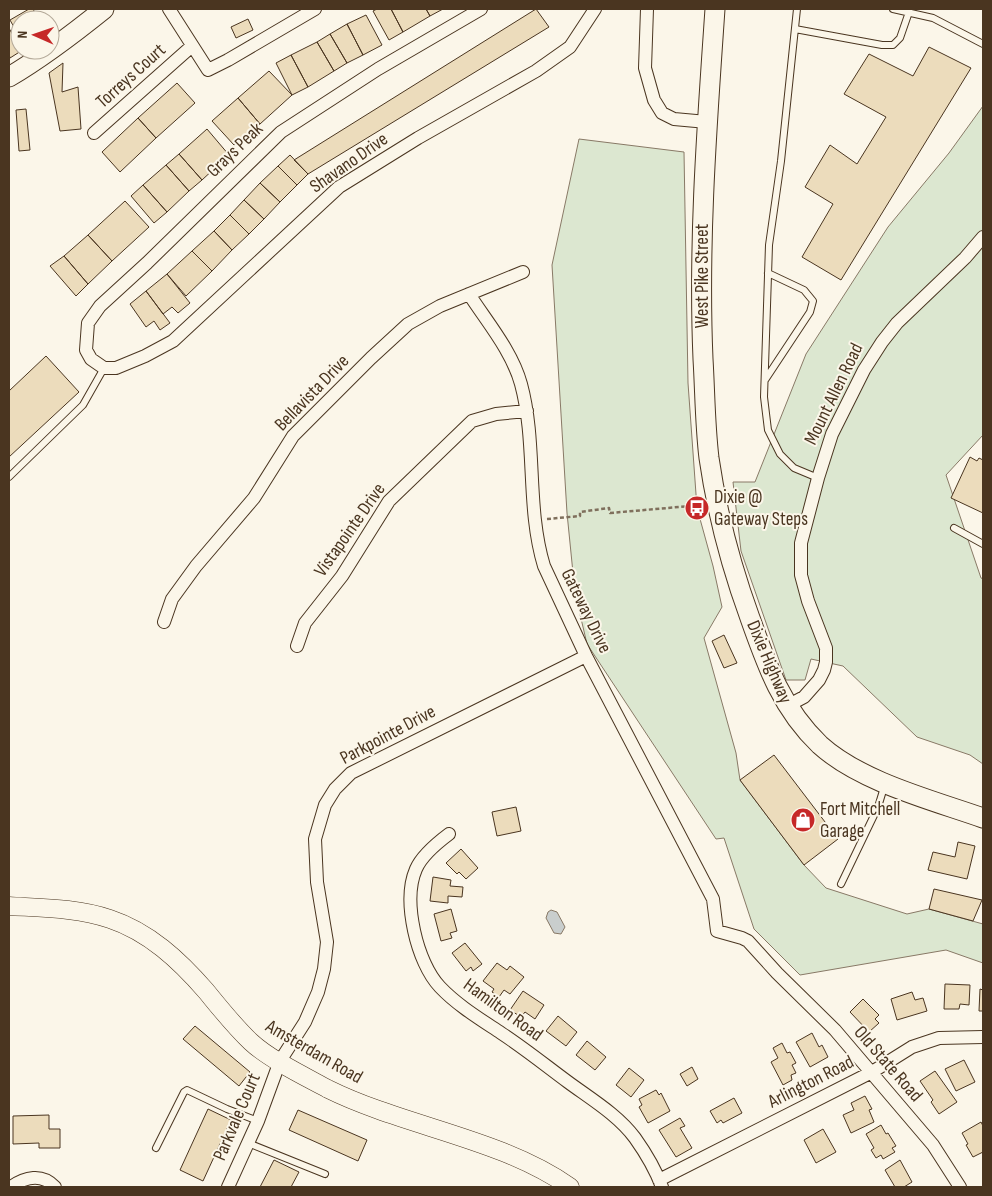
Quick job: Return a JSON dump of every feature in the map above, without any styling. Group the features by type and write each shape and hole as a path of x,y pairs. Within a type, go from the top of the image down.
{"main road":[{"path":"9,77 59,45 104,9"},
{"name":"West Pike Street","path":"714,9 702,216 702,328 709,456 726,542"},
{"name":"Dixie Highway","path":"726,542 740,592 768,669 794,717 830,752 857,770 885,783 983,818"}],"street":[{"path":"169,9 208,70 315,9"},
{"name":"Grays Peak","path":"104,368 91,359 86,350 88,323 100,306 147,263 281,132 378,69 481,9"},
{"name":"Shavano Drive","path":"104,368 116,368 173,341 339,188 418,138 536,71 570,47 595,9"},
{"path":"646,9 645,68 654,100 662,113 674,119 707,122"},
{"name":"Torreys Court","path":"94,133 192,46"},
{"name":"Mount Allen Road","path":"787,706 804,697 819,680 826,662 826,648 808,601 801,575 801,543 832,434 864,370 882,342 897,323 965,258 983,237"},
{"name":"Bellavista Drive","path":"164,622 172,599 196,566 254,498 293,436 358,372 408,324 440,306 523,272"},
{"name":"Gateway Drive","path":"469,294 510,359 520,382 527,411 535,520 539,551 544,566 586,656 713,899 717,932"},
{"name":"Vistapointe Drive","path":"297,646 305,623 342,576 389,501 472,421 496,414 527,411"},
{"name":"Parkpointe Drive","path":"280,1061 305,1022 318,992 324,969 327,942 317,882 315,839 325,805 335,789 351,773 586,656"},
{"name":"Hamilton Road","path":"450,834 436,844 421,862 413,879 412,920 424,962 431,975 440,987 477,1018 529,1052 614,1117 634,1137 661,1184"},
{"name":"Amsterdam Road","path":"9,906 54,909 109,918 146,936 163,948 204,989 251,1042 267,1054 346,1098 511,1156 552,1175 570,1187"},
{"name":"Old State Road","path":"717,932 748,941 777,974 835,1030 933,1144 960,1187"},
{"name":"Arlington Road","path":"661,1184 872,1072 912,1047 939,1038 983,1037"},
{"name":"Parkvale Court","path":"228,1187 258,1121 280,1061"},
{"path":"11,1187 20,1180 40,1178 48,1180 55,1187"}],"lane":[{"path":"797,9 770,245 764,396 768,430 780,454 794,468 818,478"},
{"path":"893,9 933,18 983,44"},
{"path":"795,29 882,45 893,45 900,38 909,12"},
{"path":"765,380 810,312 813,301 804,290 768,273"},
{"path":"9,477 84,405 104,368"},
{"path":"954,528 983,544"},
{"path":"840,884 878,807 885,783"},
{"path":"156,1148 184,1092 187,1090 258,1121"},
{"path":"248,1143 325,1174"}],"path":[{"path":"535,520 580,516 580,512 609,508 610,513 717,503"}],"green space":[{"path":"983,106 983,435 946,475 981,578 983,579 983,764 970,755 917,737 843,666 811,659 805,680 786,680 741,551 733,482 755,482 806,354 888,227 949,153"},
{"path":"579,139 684,152 688,383 697,508 722,607 704,638 736,753 740,780 804,865 826,888 907,914 929,909 983,924 983,963 946,950 800,975 754,929 724,838 716,839 587,644 575,593 567,513 552,265"}],"shaded area":[{"path":"551,910 557,912 565,927 561,934 554,933 546,918"}],"building":[{"path":"377,9 391,9 403,32 389,40 373,11"},
{"path":"391,9 426,9 430,16 403,32"},
{"path":"426,9 443,9 430,16"},
{"path":"536,9 549,27 308,174 294,160"},
{"path":"366,15 382,45 363,55 347,24"},
{"path":"248,19 253,30 236,38 231,27"},
{"path":"347,24 363,55 347,63 330,34"},
{"path":"9,28 10,58 9,54"},
{"path":"330,34 347,63 334,71 317,42"},
{"path":"317,42 334,71 308,87 291,55"},
{"path":"929,47 971,68 841,280 802,257 833,204 805,187 830,145 857,164 886,117 844,94 869,54 913,76"},
{"path":"291,55 308,87 292,95 276,63"},
{"path":"63,63 62,92 78,87 81,129 60,131 49,73"},
{"path":"269,71 292,95 260,124 238,98"},
{"path":"177,83 195,103 156,138 138,118"},
{"path":"238,98 260,124 234,145 212,121"},
{"path":"26,109 30,150 19,151 16,110"},
{"path":"138,118 156,138 120,172 102,152"},
{"path":"207,129 229,155 202,180 179,154"},
{"path":"179,154 202,180 189,191 166,165"},
{"path":"290,155 308,174 297,185 278,166"},
{"path":"166,165 189,191 167,212 143,185"},
{"path":"278,166 297,185 280,202 260,183"},
{"path":"260,183 280,202 264,219 244,200"},
{"path":"143,185 167,212 154,223 131,196"},
{"path":"244,200 264,219 249,234 230,215"},
{"path":"125,201 149,227 112,261 88,235"},
{"path":"230,215 249,234 232,250 214,231"},
{"path":"214,231 232,250 212,271 192,251"},
{"path":"88,235 112,261 88,284 64,256"},
{"path":"192,251 212,271 186,296 167,274"},
{"path":"64,256 88,284 76,296 50,266"},
{"path":"167,274 190,303 178,313 172,307 163,314 146,291"},
{"path":"146,291 170,323 160,330 154,321 146,327 130,304"},
{"path":"46,356 79,392 9,457 9,391"},
{"path":"970,457 977,461 979,458 983,460 983,513 951,498"},
{"path":"724,635 737,663 724,668 712,641"},
{"path":"774,755 838,839 804,865 740,780"},
{"path":"516,807 521,831 497,836 492,812"},
{"path":"958,842 975,846 967,879 928,870 933,852 955,857"},
{"path":"461,849 478,868 466,879 459,872 457,874 446,863"},
{"path":"433,877 451,880 450,886 463,887 462,897 448,896 448,903 430,901"},
{"path":"934,889 982,900 973,921 929,909"},
{"path":"451,909 457,931 450,933 452,938 441,941 434,914"},
{"path":"465,943 482,964 473,971 471,967 466,971 452,953"},
{"path":"497,963 507,970 510,966 524,977 510,994 504,990 499,997 492,992 494,989 483,981"},
{"path":"945,984 970,985 969,1005 960,1004 959,1009 944,1009"},
{"path":"980,989 983,990 983,1011 979,1011"},
{"path":"523,991 544,1005 535,1019 525,1012 521,1017 510,1010"},
{"path":"912,992 915,1000 923,998 927,1011 897,1020 891,999"},
{"path":"863,999 879,1015 875,1019 879,1023 869,1032 850,1012"},
{"path":"558,1016 577,1032 566,1046 546,1031"},
{"path":"195,1026 250,1072 239,1086 183,1039"},
{"path":"812,1033 819,1047 822,1045 828,1057 810,1067 796,1042"},
{"path":"587,1041 606,1057 595,1070 576,1055"},
{"path":"782,1043 787,1053 790,1052 796,1063 792,1065 796,1073 791,1075 792,1080 783,1085 771,1062 778,1058 773,1048"},
{"path":"964,1060 975,1082 956,1091 945,1069"},
{"path":"692,1067 698,1079 687,1086 680,1074"},
{"path":"629,1068 644,1080 631,1097 616,1085"},
{"path":"935,1071 957,1102 939,1114 931,1102 933,1100 920,1081"},
{"path":"656,1090 659,1095 661,1093 670,1111 648,1123 639,1107 642,1105 639,1099"},
{"path":"865,1096 872,1109 869,1110 874,1122 851,1133 843,1115 854,1110 851,1103"},
{"path":"734,1098 742,1113 723,1123 721,1120 717,1123 710,1111"},
{"path":"208,1109 231,1120 203,1181 180,1170"},
{"path":"298,1110 367,1140 358,1161 289,1130"},
{"path":"49,1115 49,1129 60,1129 60,1148 39,1148 39,1143 13,1144 13,1116"},
{"path":"680,1118 685,1126 680,1128 692,1148 676,1157 659,1130"},
{"path":"981,1122 983,1126 983,1152 973,1157 962,1133"},
{"path":"881,1125 896,1146 892,1148 895,1152 883,1159 881,1155 876,1158 871,1150 874,1148 866,1134"},
{"path":"823,1129 836,1152 816,1163 804,1140"},
{"path":"274,1160 299,1172 291,1187 260,1187"},
{"path":"900,1160 912,1182 904,1187 895,1187 885,1170"}],"place":[{"name":"Dixie @ Gateway Steps","path":"697,508"},
{"name":"Fort Mitchell Garage","path":"803,820"}]}
